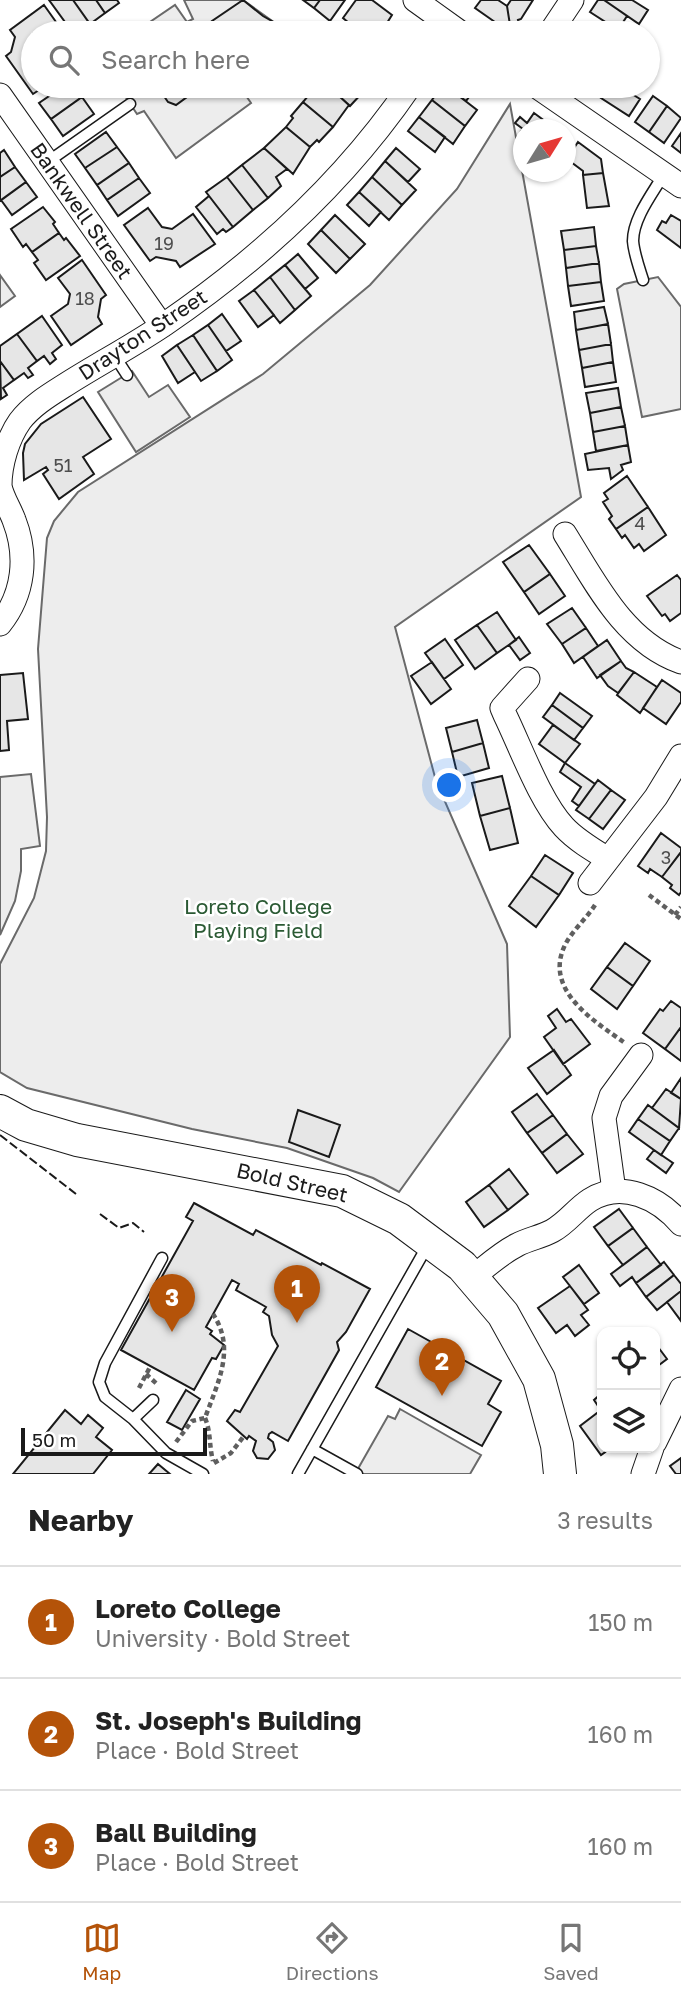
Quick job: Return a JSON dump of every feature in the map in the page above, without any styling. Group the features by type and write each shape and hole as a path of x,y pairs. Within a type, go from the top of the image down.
{"street":[{"path":"415,0 441,21"},
{"path":"558,21 572,0"},
{"name":"Bankwell Street","path":"0,95 162,326"},
{"name":"Drayton Street","path":"0,624 16,598 23,561 20,538 0,486 7,445 23,418 50,395 162,326 267,247 341,172 401,98"},
{"path":"553,98 672,180"},
{"path":"565,534 588,556 626,625 654,649 681,662"},
{"path":"528,679 492,706 561,824 608,859"},
{"path":"590,883 656,797 681,757"},
{"path":"614,1191 604,1118 611,1096 641,1055"},
{"name":"Bold Street","path":"0,1111 26,1125 77,1140 342,1191 384,1211 430,1240 474,1278 503,1314 539,1379 557,1445 560,1474"},
{"path":"474,1278 514,1246 554,1230 589,1201 614,1191 627,1191 653,1201 681,1224"},
{"path":"660,1436 675,1416 681,1389"},
{"path":"643,1474 650,1453"}],"lane":[{"path":"46,163 130,104"},
{"path":"643,280 633,237 641,215 672,180"},
{"path":"114,355 127,375"},
{"path":"298,1474 430,1240"},
{"path":"162,1258 105,1363 99,1382 105,1397 133,1419 166,1453 205,1474"},
{"path":"133,1419 153,1400"},
{"path":"312,1449 357,1474"}],"path":[{"path":"590,883 599,900 565,944 559,966 564,986 581,1011 641,1055"},
{"path":"649,895 681,919"},
{"path":"675,915 681,907"},
{"path":"213,1314 222,1328 225,1355 205,1418 210,1430 209,1446 214,1463"},
{"path":"99,1382 116,1393 132,1395 150,1367"},
{"path":"166,1453 192,1421 205,1418"},
{"path":"205,1474 214,1463 231,1453 244,1436"}],"shaded area":[{"path":"184,0 243,0 272,21 189,21 193,19"},
{"path":"175,5 186,21 151,21"},
{"path":"126,98 248,98 251,103 176,158 144,111 137,114"},
{"name":"Loreto College Playing Field","path":"510,104 513,121 513,182 524,182 581,497 395,627 436,781 507,944 510,1037 399,1192 373,1178 287,1148 192,1129 27,1088 0,1072 0,964 34,898 46,851 47,817 38,649 47,538 54,521 78,492 263,374 370,285 457,189"},
{"path":"0,275 15,296 0,307"},
{"path":"658,277 681,307 681,409 642,417 617,289 624,284"},
{"path":"132,371 149,397 168,385 190,417 136,452 98,392"},
{"path":"31,774 40,846 21,849 21,871 15,901 0,935 0,777"},
{"path":"400,1409 481,1455 470,1474 355,1474 388,1416 395,1419"}],"building":[{"path":"49,0 73,0 88,21 64,21"},
{"path":"73,0 96,0 105,13 94,21 88,21"},
{"path":"96,0 117,0 119,3 105,13"},
{"path":"243,0 272,21 212,21"},
{"path":"303,0 320,0 314,8"},
{"path":"320,0 345,0 330,21 314,8"},
{"path":"356,0 372,0 392,15 388,21 347,21 343,18"},
{"path":"481,0 498,0 507,6 509,21 493,21 475,8"},
{"path":"511,0 533,0 518,21 509,21 507,6"},
{"path":"598,0 604,0 627,16 624,21 604,21 590,12"},
{"path":"604,0 632,0 648,10 641,21 635,21"},
{"path":"44,5 55,21 22,21"},
{"path":"21,22 21,77 6,56 11,52 15,37 10,30"},
{"path":"46,98 81,98 51,119 39,103"},
{"path":"81,98 94,114 63,136 51,119"},
{"path":"165,98 186,98 176,105"},
{"path":"306,98 341,98 349,105 333,127 303,102"},
{"path":"341,98 357,98 350,106"},
{"path":"462,98 477,110 465,126 432,100"},
{"path":"601,98 640,99 629,116"},
{"path":"652,98 667,106 649,132 635,122"},
{"path":"432,100 465,126 453,144 419,117"},
{"path":"303,102 333,127 319,142 317,140 310,147 286,127"},
{"path":"667,106 681,118 664,143 649,132"},
{"path":"534,113 542,119 530,119"},
{"path":"419,117 445,137 435,152 408,131"},
{"path":"286,127 310,147 293,174 264,148"},
{"path":"106,132 117,147 85,168 75,154"},
{"path":"681,133 681,153 672,146"},
{"path":"578,142 601,159 603,173 583,175 583,171 576,166"},
{"path":"117,147 129,163 97,185 85,168"},
{"path":"264,148 287,169 276,177 281,186 268,198 242,165"},
{"path":"396,148 420,169 408,182 385,161"},
{"path":"4,150 15,167 0,177 0,153"},
{"path":"385,161 416,190 402,205 372,177"},
{"path":"129,163 139,178 107,200 97,185"},
{"path":"242,165 268,198 253,210 227,177"},
{"path":"15,167 26,182 0,201 0,177"},
{"path":"603,173 609,206 587,208 583,175"},
{"path":"227,177 253,210 233,227 206,192"},
{"path":"372,177 402,205 389,220 359,192"},
{"path":"139,178 150,193 118,216 107,200"},
{"path":"26,182 37,197 12,215 1,200"},
{"path":"359,192 381,212 369,226 347,205"},
{"path":"209,196 233,227 226,232 223,229 217,234 196,207"},
{"path":"43,207 55,222 53,224 59,233 32,252 26,244 23,247 11,229"},
{"path":"148,208 162,227 172,229 193,214 215,244 180,267 176,261 156,257 150,261 124,225"},
{"path":"335,215 365,244 350,259 321,230"},
{"path":"671,215 681,221 681,248 657,230 662,221 666,223"},
{"path":"594,227 596,246 564,250 561,231"},
{"path":"321,230 350,259 336,273 308,244"},
{"path":"59,233 80,256 46,280 34,263 38,260 32,252"},
{"path":"596,246 599,263 566,268 564,250"},
{"path":"298,254 318,278 305,289 285,265"},
{"path":"82,260 106,295 101,299 98,317 102,324 71,345 51,316 68,304 70,294 58,278"},
{"path":"599,263 601,282 568,286 566,268"},
{"path":"285,265 311,296 295,310 270,277"},
{"path":"270,277 295,310 280,323 254,290"},
{"path":"601,282 604,301 571,306 568,286"},
{"path":"254,290 274,315 258,327 239,301"},
{"path":"604,307 608,324 576,330 574,312"},
{"path":"222,314 241,341 226,351 208,325"},
{"path":"42,316 62,345 52,353 56,359 50,364 44,356 37,361 17,334"},
{"path":"608,324 611,344 579,350 576,330"},
{"path":"208,325 232,360 217,371 193,335"},
{"path":"17,334 37,361 28,368 33,375 28,378 24,373 14,380 0,361 0,346"},
{"path":"193,335 217,371 201,381 177,345"},
{"path":"611,344 613,362 582,368 579,350"},
{"path":"177,345 195,372 178,383 162,356"},
{"path":"0,361 14,380 3,388 7,395 1,399"},
{"path":"613,362 616,382 585,387 582,368"},
{"path":"618,388 621,407 590,413 586,393"},
{"path":"83,397 111,439 83,457 94,474 59,499 43,474 48,470 46,467 24,480 25,444 41,424"},
{"path":"621,407 625,426 593,432 590,413"},
{"path":"625,426 628,445 596,451 593,432"},
{"path":"628,445 631,462 621,465 623,470 611,479 609,468 588,470 585,454"},
{"path":"627,476 648,507 616,529 603,502 608,499 604,493"},
{"path":"648,507 666,535 644,551 639,544 634,548 625,535 622,538 616,529"},
{"path":"529,545 550,574 524,592 503,562"},
{"path":"550,574 565,596 539,614 524,592"},
{"path":"677,575 681,580 681,613 670,621 665,614 662,616 647,596"},
{"path":"572,608 586,628 562,644 547,624"},
{"path":"497,612 516,640 497,653 477,625"},
{"path":"477,625 497,653 475,669 455,640"},
{"path":"586,628 598,646 574,663 562,644"},
{"path":"519,637 530,653 520,660 509,645"},
{"path":"445,639 463,665 444,679 425,653"},
{"path":"607,640 621,661 597,678 583,657"},
{"path":"621,661 626,668 634,672 618,693 608,686 600,675"},
{"path":"432,662 451,689 431,704 411,676"},
{"path":"634,672 657,687 640,713 617,695"},
{"path":"23,673 28,719 7,721 9,750 0,751 0,675"},
{"path":"662,680 681,693 681,702 666,724 643,708"},
{"path":"560,693 592,716 583,728 552,705"},
{"path":"552,705 583,728 574,740 543,717"},
{"path":"477,720 483,743 452,752 446,728"},
{"path":"553,725 580,744 565,763 539,744"},
{"path":"483,743 489,768 458,777 452,752"},
{"path":"565,763 595,784 579,806 572,801 581,787 560,772"},
{"path":"502,776 510,808 480,816 472,783"},
{"path":"598,780 611,790 589,819 576,810"},
{"path":"611,790 625,800 603,829 589,819"},
{"path":"510,808 518,843 490,850 480,816"},
{"path":"661,833 681,848 681,852 662,877 650,869 648,873 638,866"},
{"path":"681,852 681,892 679,895 662,877"},
{"path":"545,855 573,873 559,895 531,876"},
{"path":"531,876 559,895 536,927 509,906"},
{"path":"625,943 650,961 633,986 607,967"},
{"path":"607,967 633,986 617,1009 591,989"},
{"path":"671,1001 681,1008 681,1027 665,1049 643,1033 660,1009 663,1011"},
{"path":"557,1009 566,1022 571,1019 590,1044 563,1064 544,1037 556,1028 548,1016"},
{"path":"681,1027 681,1061 665,1049"},
{"path":"554,1050 571,1075 547,1094 528,1068"},
{"path":"681,1078 681,1099 671,1093"},
{"path":"666,1089 681,1099 679,1128 652,1108"},
{"path":"537,1094 553,1115 527,1133 512,1112"},
{"path":"648,1105 679,1128 670,1141 638,1119"},
{"path":"298,1110 340,1125 329,1157 289,1142"},
{"path":"553,1115 567,1134 542,1153 527,1133"},
{"path":"638,1119 670,1141 661,1155 629,1132"},
{"path":"567,1134 583,1154 557,1173 542,1153"},
{"path":"654,1150 673,1163 666,1173 647,1159"},
{"path":"509,1169 528,1194 508,1210 489,1185"},
{"path":"489,1185 508,1210 484,1227 466,1202"},
{"path":"194,1203 253,1235 256,1230 370,1289 346,1332 337,1342 339,1350 288,1441 272,1432 269,1434 268,1438 273,1442 275,1450 268,1459 257,1458 253,1451 256,1441 249,1436 247,1439 227,1421 235,1410 240,1412 278,1346 272,1335 269,1316 263,1312 266,1307 236,1290 239,1284 232,1280 206,1327 212,1331 210,1334 224,1345 216,1359 212,1358 194,1390 121,1350 193,1221 186,1217"},
{"path":"619,1209 633,1228 608,1246 594,1227"},
{"path":"633,1228 647,1247 623,1265 608,1246"},
{"path":"647,1247 661,1265 636,1283 632,1277 620,1286 611,1274"},
{"path":"664,1262 674,1275 646,1297 636,1283"},
{"path":"579,1265 599,1293 584,1304 563,1277"},
{"path":"674,1275 681,1284 681,1291 657,1310 646,1297"},
{"path":"570,1286 588,1310 581,1315 589,1325 575,1336 567,1325 556,1333 538,1308"},
{"path":"681,1291 681,1321 667,1302"},
{"path":"408,1329 501,1381 488,1404 501,1412 482,1446 376,1387"},
{"path":"660,1350 667,1359 660,1364"},
{"path":"186,1390 200,1399 182,1430 167,1422"},
{"path":"65,1410 81,1424 88,1415 103,1428 96,1437 112,1450 93,1474 13,1474"},
{"path":"597,1413 597,1449 580,1426"},
{"path":"681,1458 681,1474 676,1474 670,1466"},
{"path":"158,1464 170,1474 149,1474"}],"fence":[{"path":"0,1135 76,1194"},
{"path":"100,1214 119,1228 133,1223 144,1232"}],"place":[{"name":"Loreto College","path":"297,1323"},
{"name":"Ball Building","path":"172,1332"},
{"name":"St. Joseph's Building","path":"442,1396"}]}
